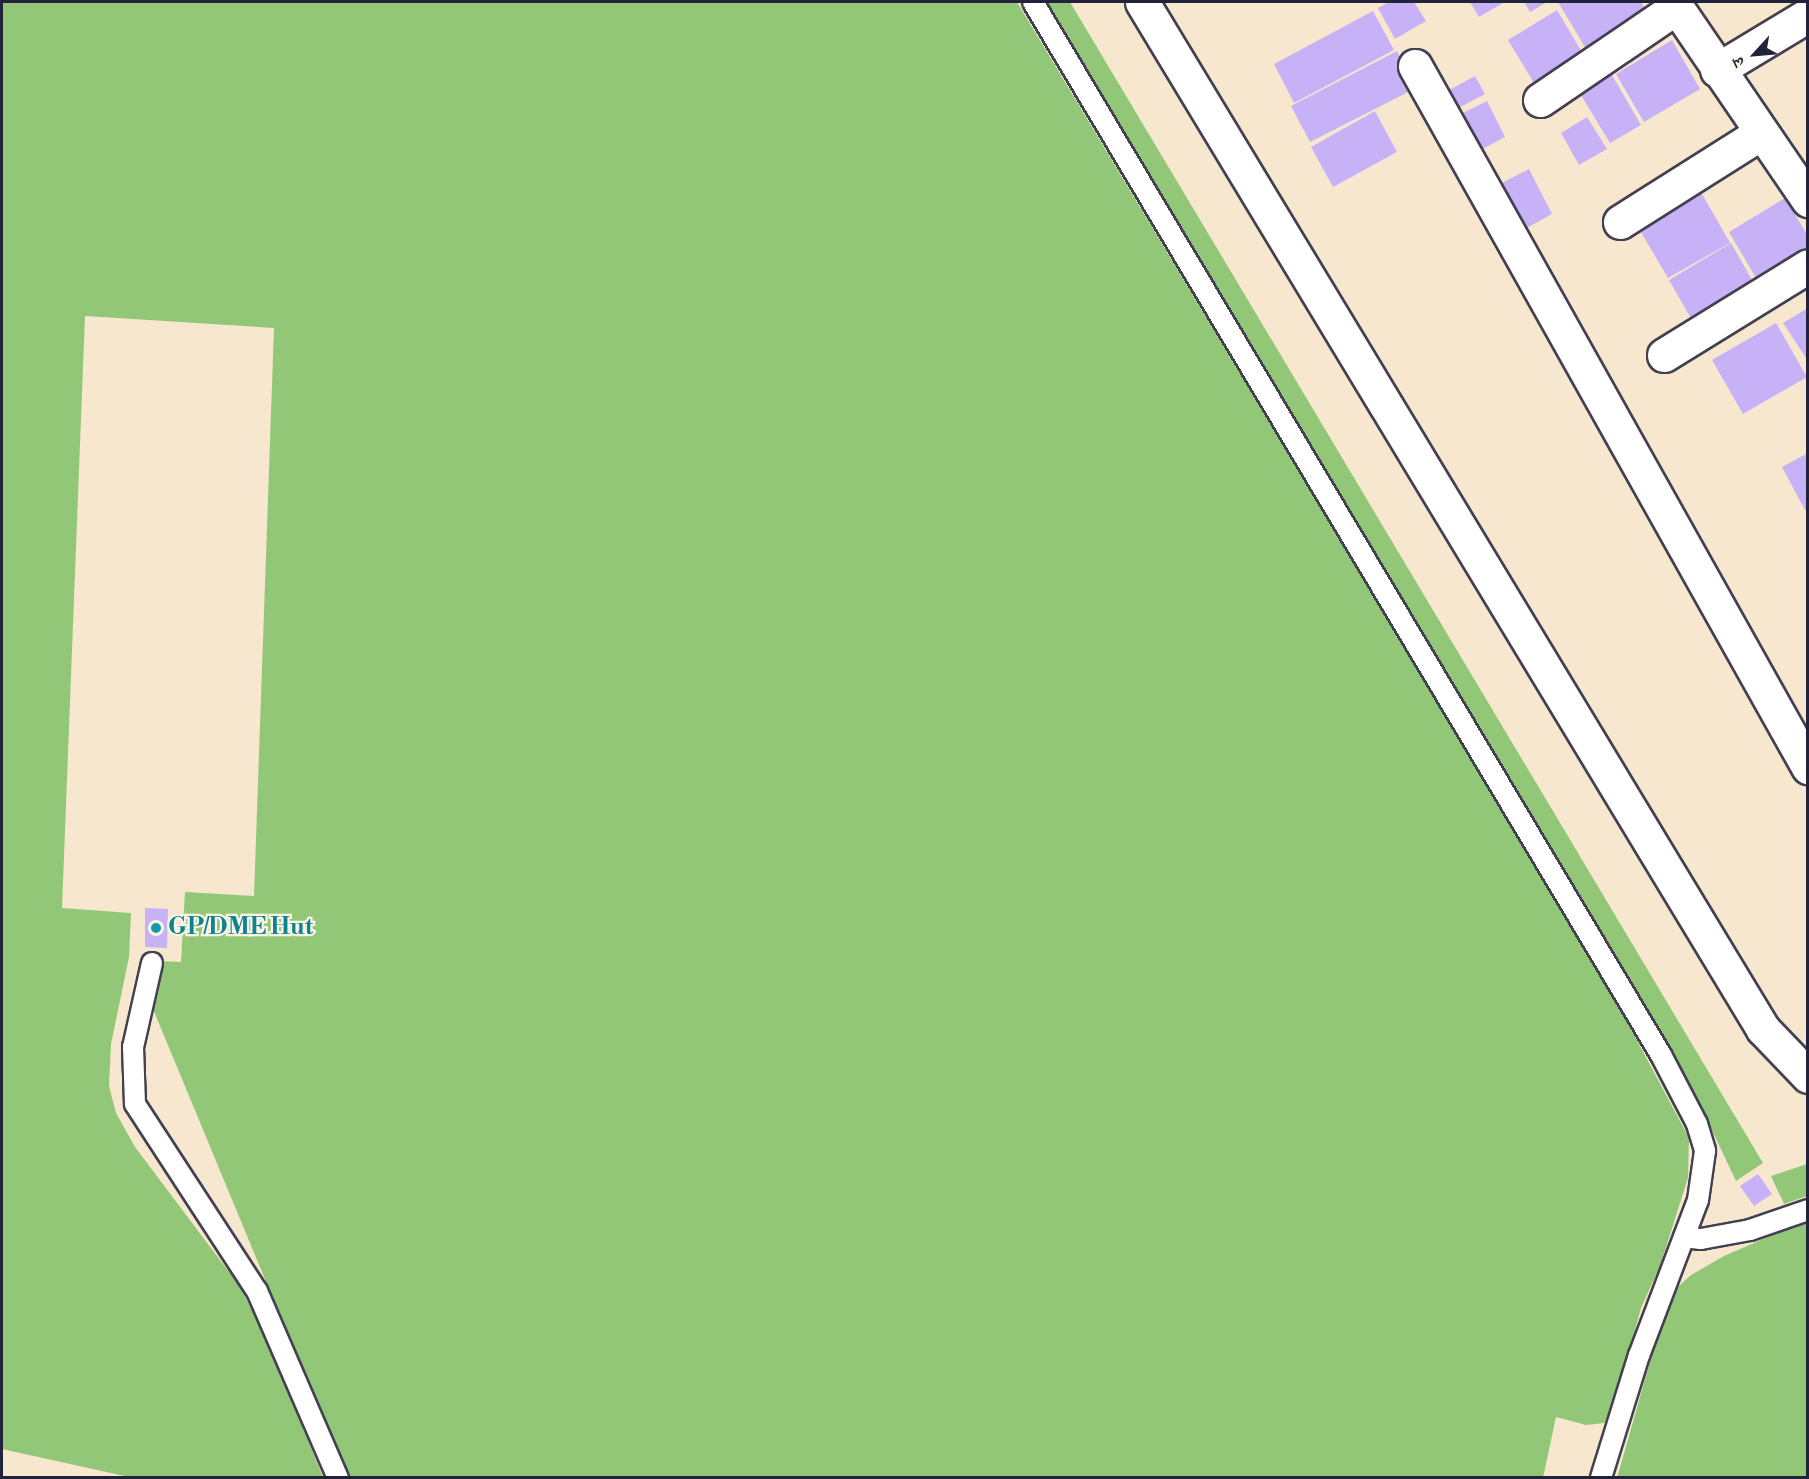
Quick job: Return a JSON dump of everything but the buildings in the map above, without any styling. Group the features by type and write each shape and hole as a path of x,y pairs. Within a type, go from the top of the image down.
{"street":[{"path":"1142,2 1763,1029 1808,1076"},
{"path":"1540,100 1675,4 1717,70 1808,200"},
{"path":"1717,70 1808,15"},
{"path":"1415,66 1808,766"},
{"path":"1620,222 1761,133"},
{"path":"1664,355 1808,266"}],"lane":[{"path":"1033,2 1688,1101 1704,1151 1698,1200 1639,1355 1600,1478"},
{"path":"152,963 133,1047 135,1104 257,1291 338,1478"},
{"path":"1684,1237 1701,1239 1749,1230 1808,1210"}],"green space":[{"path":"2,2 1017,2 1616,1001 1689,1138 1688,1178 1660,1266 1641,1308 1615,1404 1604,1423 1586,1425 1556,1417 1543,1478 347,1477 153,1009 160,961 181,962 185,892 254,896 274,328 85,316 62,908 131,913 129,957 111,1044 109,1086 116,1113 135,1147 238,1284 260,1325 323,1477 129,1477 2,1449"},
{"path":"1045,2 1070,2 1763,1163 1736,1181 1693,1090 1633,984"},
{"path":"1807,1164 1807,1196 1784,1204 1771,1176"},
{"path":"1807,1220 1807,1477 1617,1478 1669,1295 1691,1275 1724,1256"}],"place":[{"name":"GP/DME Hut","path":"156,928"}]}
